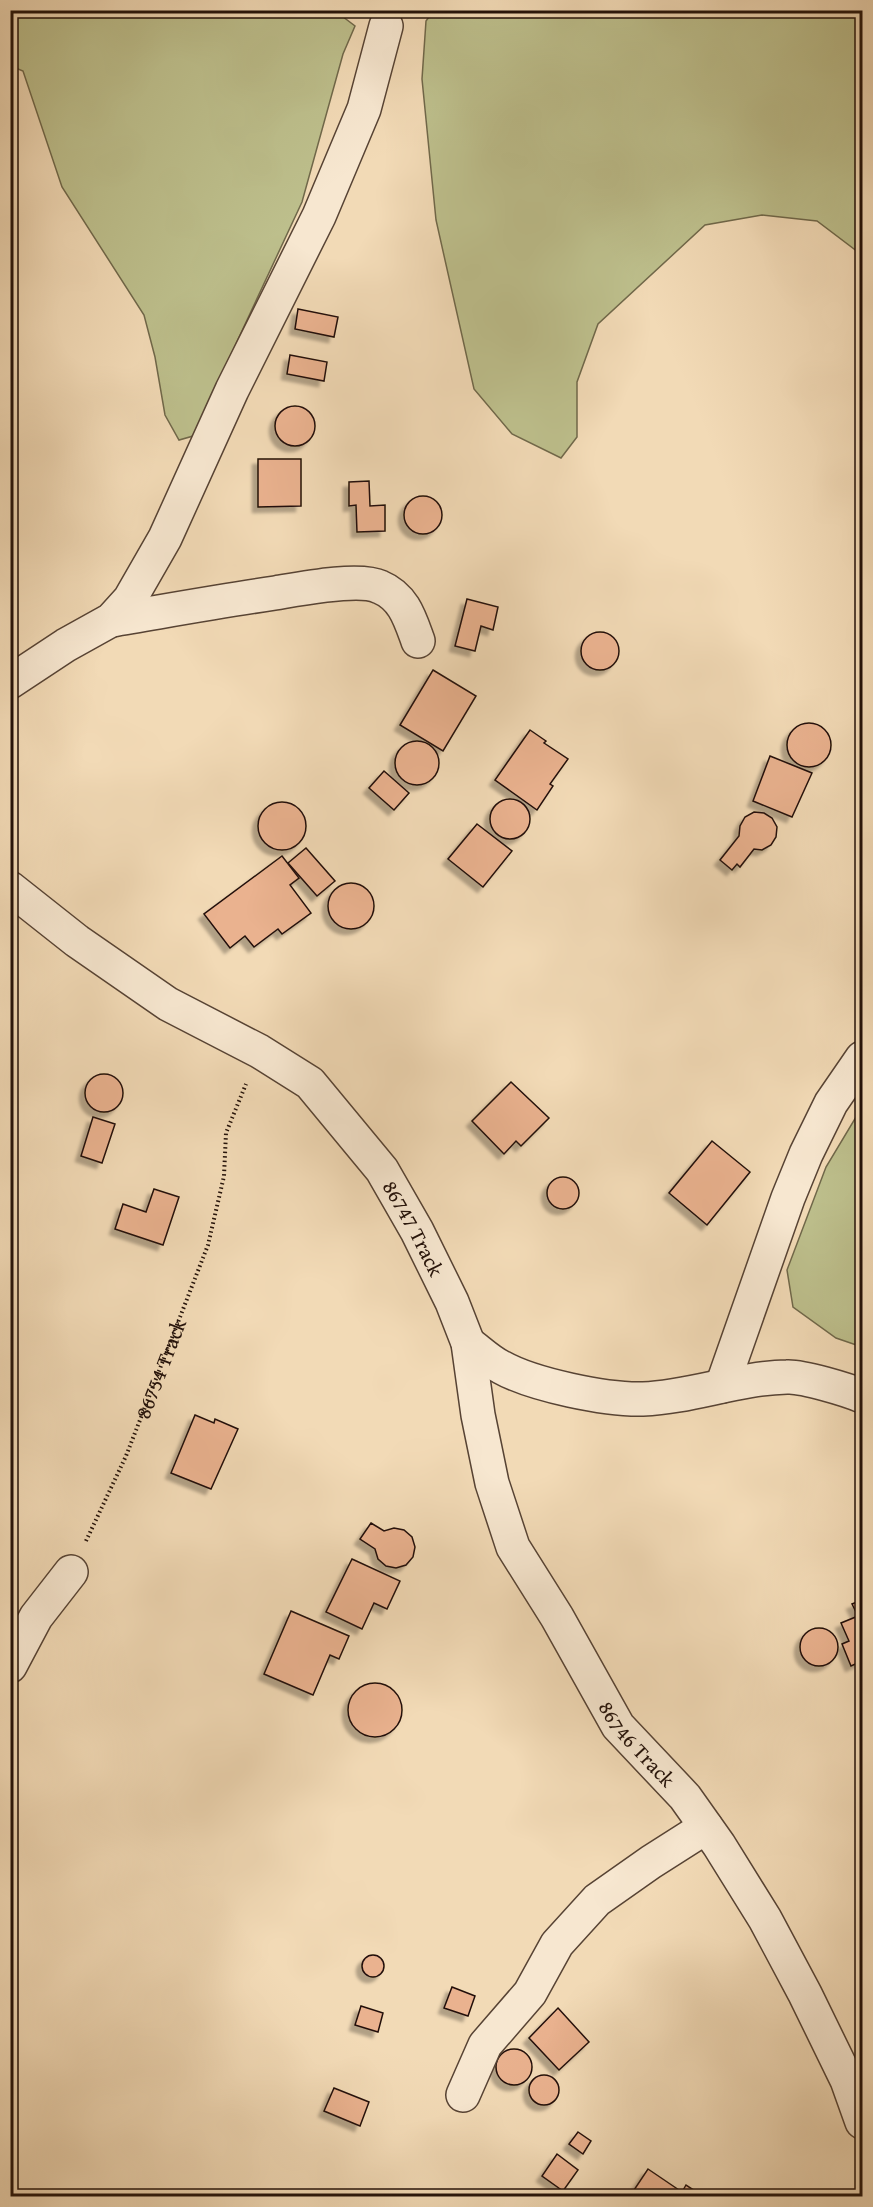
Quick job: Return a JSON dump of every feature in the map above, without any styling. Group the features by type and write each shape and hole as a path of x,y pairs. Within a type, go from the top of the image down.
{"street":[{"path":"10,682 66,645 111,620 130,599 165,538 232,390 319,216 363,110 386,26"},
{"path":"111,620 212,602 348,583 379,586 399,599 408,612 418,641"},
{"name":"86747 Track","path":"10,888 77,941 168,1004 259,1051 310,1083 382,1170 417,1231 452,1302 468,1343"},
{"path":"722,1386 788,1198 806,1154 831,1103 862,1058"},
{"path":"468,1343 501,1367 540,1382 580,1392 642,1399 745,1381 790,1377 862,1396"},
{"name":"86746 Track","path":"468,1343 478,1415 490,1471 513,1547 557,1617 618,1726 685,1797 765,1919 847,2080 862,2122"},
{"path":"14,1653 36,1617 71,1572"},
{"path":"463,2095 485,2045 530,1994 557,1944 597,1900 706,1827"}],"path":[{"name":"86754 Track","path":"71,1572 126,1456 208,1245 224,1176 226,1133 259,1051"}],"green space":[{"path":"334,10 355,26 343,54 302,202 193,436 179,440 165,415 155,357 144,315 62,187 23,71 11,66 10,11"},
{"path":"434,10 862,11 862,255 817,221 762,215 705,225 598,324 577,382 577,437 561,458 512,434 474,389 436,220 422,79 426,21"},
{"path":"862,1107 862,1347 836,1338 793,1307 787,1270 826,1167"}],"building":[{"path":"298,309 338,317 334,337 295,329"},
{"path":"290,355 327,362 324,381 287,374"},
{"path":"295,406 303,407 309,412 314,418 314,434 309,440 303,445 295,446 287,445 281,440 276,434 275,426 276,418 281,412 287,407"},
{"path":"258,459 301,459 301,506 258,507"},
{"path":"369,481 370,506 385,505 385,531 357,532 356,505 349,506 349,482"},
{"path":"423,496 437,501 442,515 437,529 423,534 409,529 404,515 409,501"},
{"path":"467,599 498,607 493,630 481,626 475,651 455,646"},
{"path":"600,632 614,637 619,651 614,665 600,670 586,665 581,651 586,637"},
{"path":"433,670 476,696 443,751 400,725"},
{"path":"809,723 824,730 831,745 824,760 809,767 794,760 787,745 794,730"},
{"path":"530,730 546,741 544,743 568,759 550,784 553,786 537,810 495,780"},
{"path":"417,741 432,748 439,763 432,778 417,785 402,778 395,763 402,748"},
{"path":"770,756 812,773 792,817 753,801"},
{"path":"384,771 409,793 394,810 369,788"},
{"path":"510,799 524,805 530,819 524,833 510,839 496,833 490,819 496,805"},
{"path":"277,802 287,802 299,809 306,821 306,831 299,843 287,850 277,850 262,839 258,831 258,821 269,806"},
{"path":"754,812 764,813 772,818 777,827 776,837 771,845 762,850 754,849 740,867 737,864 732,870 720,860 739,836 740,826 745,817"},
{"path":"477,824 512,851 483,887 448,859"},
{"path":"306,848 335,881 317,896 288,863"},
{"path":"282,856 299,878 290,885 311,913 282,934 278,929 254,947 245,936 230,948 204,914"},
{"path":"351,883 360,884 367,890 373,897 373,915 367,922 360,928 351,929 342,928 335,922 329,915 328,906 329,897 335,890 342,884"},
{"path":"104,1074 118,1079 123,1093 118,1107 104,1112 90,1107 85,1093 90,1079"},
{"path":"511,1082 549,1118 521,1146 516,1141 504,1154 472,1121"},
{"path":"93,1117 115,1124 102,1163 81,1156"},
{"path":"712,1141 750,1172 707,1225 669,1193"},
{"path":"563,1177 574,1182 579,1193 574,1204 563,1209 552,1204 547,1193 552,1182"},
{"path":"154,1189 179,1197 163,1245 115,1229 123,1204 146,1212"},
{"path":"195,1415 214,1423 215,1419 238,1429 211,1489 171,1473"},
{"path":"371,1523 384,1531 394,1528 404,1530 412,1537 415,1547 413,1557 406,1565 396,1568 386,1566 378,1559 375,1549 360,1539"},
{"path":"352,1559 400,1581 387,1609 374,1603 362,1629 326,1612"},
{"path":"862,1600 862,1661 851,1666 842,1644 849,1641 841,1623 858,1616 852,1604"},
{"path":"291,1611 349,1636 339,1659 330,1655 313,1695 264,1674"},
{"path":"819,1628 833,1633 838,1647 833,1661 819,1666 805,1661 800,1647 805,1633"},
{"path":"370,1683 380,1683 390,1687 398,1695 402,1710 398,1725 390,1733 380,1737 370,1737 360,1733 352,1725 348,1715 348,1705 352,1695 360,1687"},
{"path":"369,1955 377,1955 384,1962 384,1970 377,1977 369,1977 362,1970 362,1962"},
{"path":"452,1987 475,1996 468,2016 444,2008"},
{"path":"361,2006 383,2013 378,2032 355,2025"},
{"path":"558,2008 589,2042 559,2070 529,2038"},
{"path":"514,2049 527,2054 532,2067 527,2080 514,2085 501,2080 496,2067 501,2054"},
{"path":"544,2075 555,2079 559,2090 555,2101 544,2105 533,2101 529,2090 533,2079"},
{"path":"334,2088 369,2102 360,2126 324,2111"},
{"path":"578,2132 591,2141 583,2154 569,2144"},
{"path":"557,2154 578,2170 563,2191 542,2176"},
{"path":"648,2169 682,2192 686,2185 703,2196 630,2196"}]}
